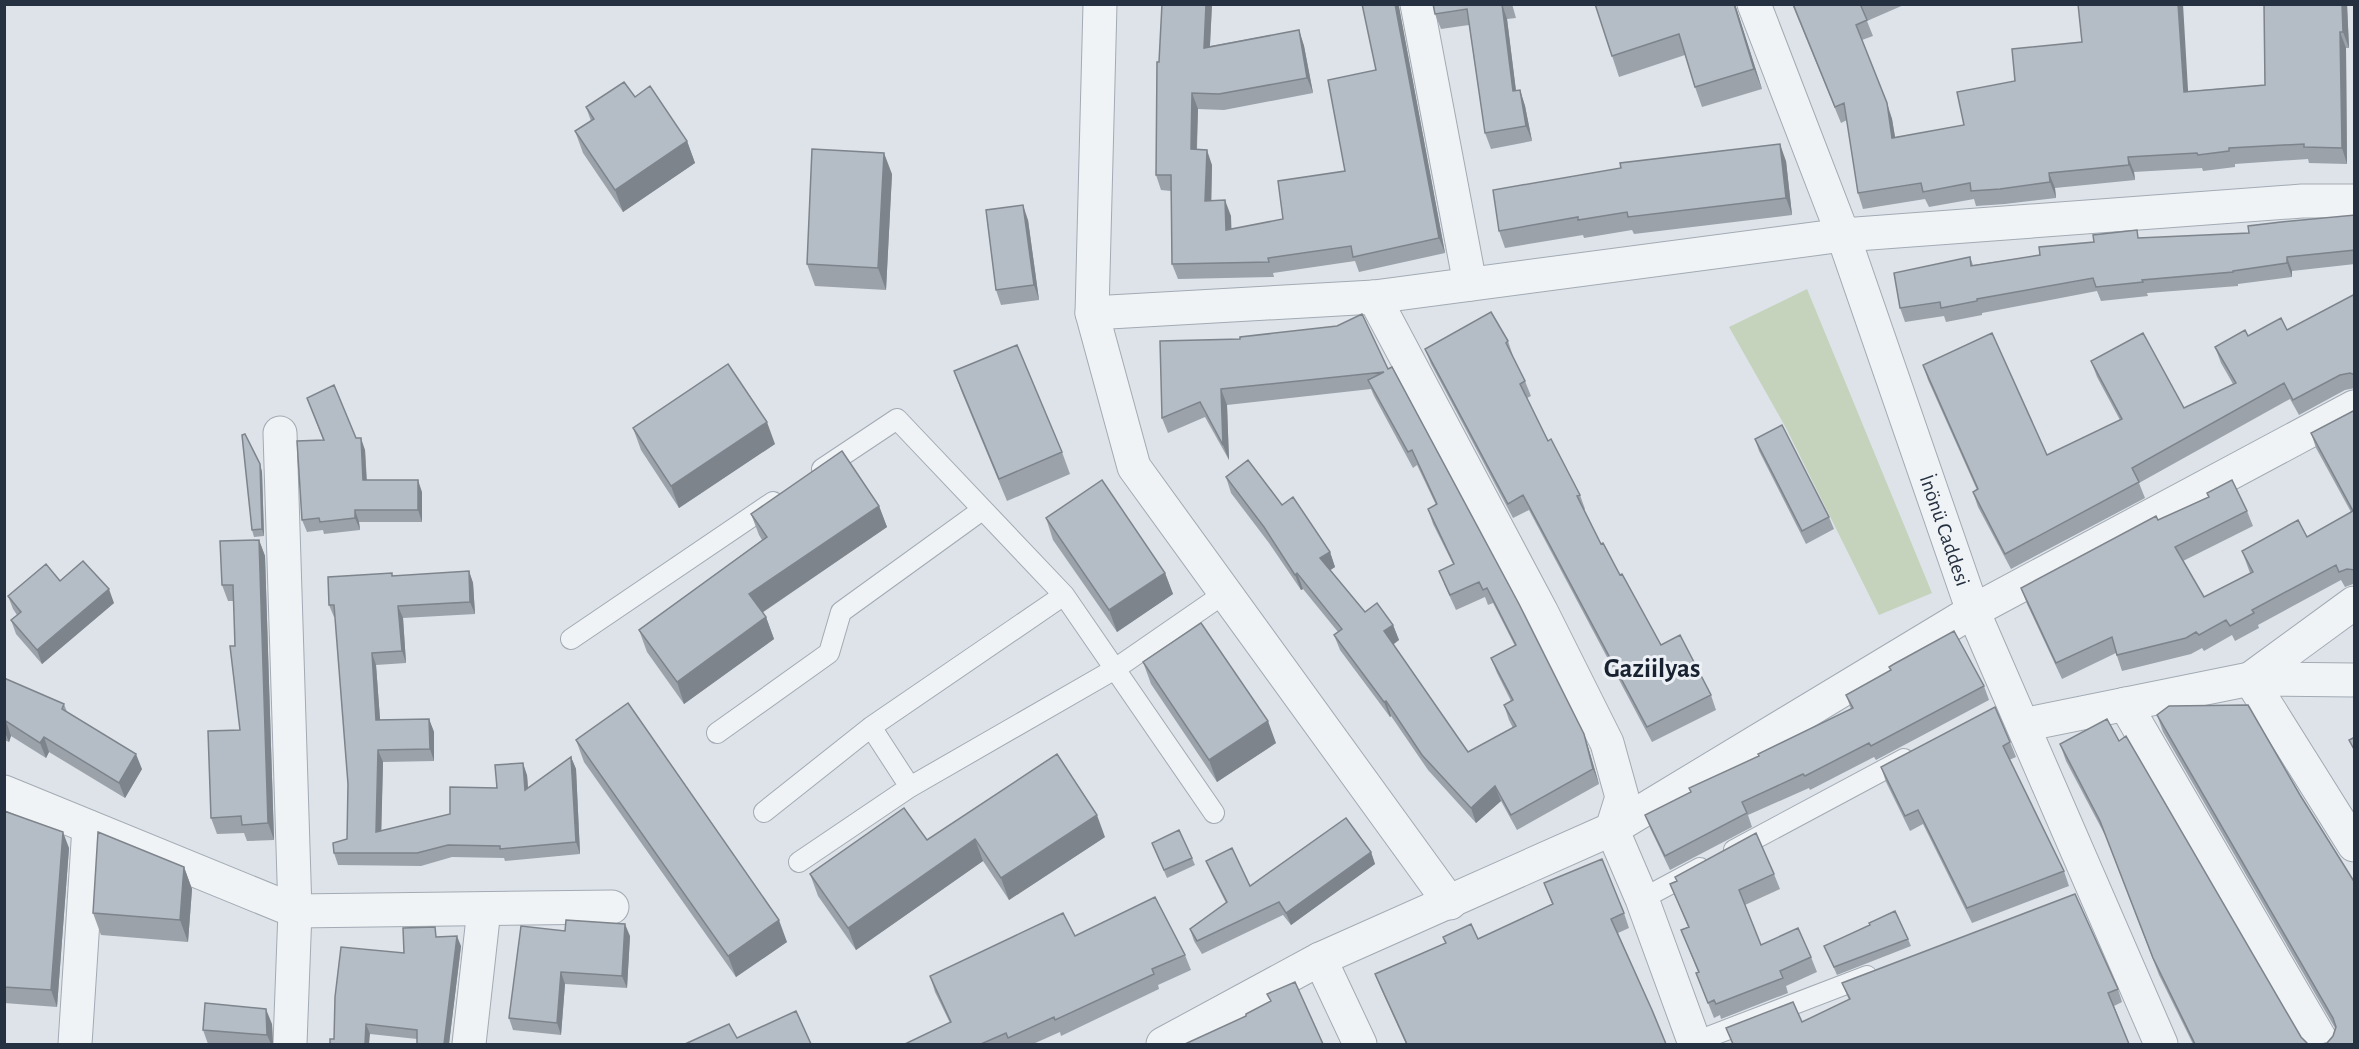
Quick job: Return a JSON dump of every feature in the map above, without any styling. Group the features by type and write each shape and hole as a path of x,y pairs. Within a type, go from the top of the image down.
{"street":[{"path":"1100,4 1092,313 1134,467 1450,903"},
{"path":"1418,4 1470,284"},
{"name":"İnönü Caddesi","path":"1754,4 1843,235 2009,713 2082,894 2161,1044"},
{"path":"1092,313 1374,297 1843,235 2302,201 2355,201"},
{"path":"1374,297 1541,611 1607,743 1622,797 1612,829 1642,899 1695,1043"},
{"path":"1163,1044 1320,959 1612,829 1973,611 2355,408"},
{"path":"280,433 295,911 290,1044"},
{"path":"2250,679 2355,603"},
{"path":"2250,679 2355,845"},
{"path":"2009,713 2125,704 2250,679 2355,680"},
{"path":"2125,704 2323,1044"},
{"path":"4,792 295,911 612,908"},
{"path":"75,1044 89,827"},
{"path":"469,1044 484,909"},
{"path":"1320,959 1360,1044"}],"lane":[{"path":"808,479 897,419 1064,595 1214,813"},
{"path":"571,639 788,492"},
{"path":"717,733 829,654 841,612 982,510"},
{"path":"799,862 909,787 1115,669 1225,592"},
{"path":"765,812 871,727 1064,595"},
{"path":"871,727 909,787"},
{"path":"1642,899 1917,752"},
{"path":"1695,1043 1883,970"}],"green space":[{"path":"1807,289 1932,593 1879,615 1786,428 1729,327"}],"building":[{"path":"1162,4 1206,4 1204,48 1299,30 1307,78 1219,94 1192,93 1191,149 1207,150 1205,201 1225,200 1226,230 1283,219 1278,181 1345,171 1328,80 1376,70 1362,4 1395,4 1439,238 1353,257 1351,246 1268,258 1269,262 1172,264 1171,175 1156,175 1157,62 1159,62"},
{"path":"1433,4 1502,4 1513,91 1520,90 1526,126 1485,133 1467,9 1435,14"},
{"path":"1595,4 1734,4 1754,69 1695,87 1679,34 1612,56"},
{"path":"1793,4 1864,4 1861,6 1867,20 1856,25 1887,103 1892,138 1964,125 1957,92 2015,81 2012,49 2082,42 2078,4 2178,4 2184,92 2265,85 2264,4 2342,4 2343,32 2340,32 2342,148 2304,147 2304,144 2229,148 2229,151 2198,155 2197,153 2128,157 2129,165 2049,173 2050,182 2000,189 1971,191 1970,183 1923,192 1921,183 1858,193 1844,103 1835,107"},
{"path":"624,82 635,97 650,86 687,141 615,190 575,131 594,119 586,107"},
{"path":"1780,144 1786,198 1628,217 1627,212 1578,220 1578,217 1499,231 1493,190 1621,168 1620,163"},
{"path":"812,149 884,153 878,268 807,264"},
{"path":"1023,205 1034,285 996,290 986,210"},
{"path":"2355,215 2355,250 2287,257 2287,263 2233,272 2142,280 2143,282 2096,287 2093,278 1977,299 1977,301 1941,308 1940,302 1900,308 1894,273 1970,257 1971,266 2040,255 2039,247 2094,242 2093,235 2137,230 2138,238 2249,233 2248,226"},
{"path":"2355,294 2355,375 2350,373 2340,375 2293,400 2284,383 2132,468 2139,482 2005,554 1973,492 1978,489 1923,365 1992,333 2047,455 2122,419 2091,361 2143,333 2184,408 2236,383 2215,347 2245,330 2248,336 2281,318 2287,330"},
{"path":"1491,312 1508,341 1506,343 1525,381 1520,384 1548,441 1551,439 1580,495 1577,496 1601,544 1603,543 1620,575 1622,574 1661,645 1680,635 1711,695 1647,727 1523,495 1508,504 1425,349"},
{"path":"1362,314 1388,369 1392,367 1519,604 1584,734 1593,769 1511,815 1495,786 1471,808 1422,755 1386,701 1384,702 1334,635 1342,629 1297,573 1295,575 1264,527 1226,477 1248,460 1282,505 1293,497 1330,552 1320,558 1365,612 1377,603 1393,625 1384,631 1468,752 1516,726 1504,705 1513,700 1491,658 1516,645 1487,588 1483,590 1479,582 1450,595 1439,571 1454,564 1428,509 1437,504 1412,450 1408,452 1368,380 1384,372 1221,389 1223,445 1200,402 1162,418 1160,341 1240,339 1240,337 1337,326"},
{"path":"1017,345 1062,452 999,479 954,371"},
{"path":"728,364 767,422 671,486 633,428"},
{"path":"334,385 356,438 361,438 363,480 418,480 418,510 355,510 355,518 320,522 319,518 302,520 297,441 324,440 307,398"},
{"path":"2355,410 2355,570 2347,569 2339,572 2336,565 2252,610 2254,613 2230,626 2226,620 2199,635 2196,632 2186,638 2117,655 2112,637 2056,663 2021,588 2156,516 2158,520 2209,497 2207,493 2232,480 2247,511 2175,547 2204,597 2253,572 2242,551 2298,520 2307,537 2353,511 2311,433"},
{"path":"1782,425 1829,517 1802,531 1755,439"},
{"path":"245,434 260,464 262,529 252,530 242,435"},
{"path":"842,451 879,506 749,594 766,617 677,682 639,630 767,537 751,514"},
{"path":"1102,480 1165,573 1109,610 1046,518"},
{"path":"259,540 268,823 242,825 241,816 211,818 208,731 240,730 230,646 235,646 233,585 222,585 220,541"},
{"path":"83,561 109,589 37,650 11,620 21,612 8,596 46,564 60,581"},
{"path":"469,571 470,602 398,606 402,651 372,653 376,720 429,719 430,749 378,750 376,832 450,814 450,787 497,788 495,765 523,763 525,790 571,757 576,842 500,849 500,846 448,845 417,853 334,853 333,843 347,839 348,784 334,605 329,605 328,577"},
{"path":"1201,623 1268,721 1209,760 1143,662"},
{"path":"1954,631 1984,686 1871,746 1869,743 1805,776 1803,774 1742,802 1747,813 1665,856 1645,815 1691,792 1689,788 1759,756 1758,754 1853,708 1846,695 1891,670 1889,667 1894,664"},
{"path":"4,678 64,704 62,709 136,754 119,783 44,737 40,743 6,721 4,725"},
{"path":"628,703 779,920 728,956 576,740"},
{"path":"2248,705 2300,795 2355,883 2355,1044 2322,1044 2327,1043 2333,1036 2336,1027 2333,1018 2157,715 2169,706"},
{"path":"1995,707 2010,742 2003,746 2064,871 1967,908 1918,810 1905,816 1881,767"},
{"path":"2107,719 2119,741 2126,736 2301,1037 2308,1044 2195,1044 2153,958 2100,821 2060,744"},
{"path":"2355,737 2355,751 2349,740"},
{"path":"1057,754 1097,815 1001,878 975,839 848,928 810,874 904,808 927,840"},
{"path":"4,811 63,832 51,990 4,987"},
{"path":"1346,818 1371,852 1286,913 1279,902 1197,941 1190,929 1227,902 1206,861 1232,848 1250,886"},
{"path":"1179,830 1192,858 1164,870 1152,843"},
{"path":"98,832 184,867 180,920 93,913"},
{"path":"1756,833 1774,874 1739,890 1761,945 1798,928 1811,957 1780,971 1783,978 1716,1004 1714,1000 1708,1003 1696,973 1699,972 1681,930 1689,927 1670,884 1677,881 1675,877"},
{"path":"1602,859 1624,913 1611,919 1666,1044 1407,1044 1375,974 1446,943 1443,937 1471,924 1478,939 1553,904 1544,883"},
{"path":"2075,894 2118,989 2108,993 2129,1044 1733,1044 1726,1028 1793,1002 1802,1022 1850,999 1842,983"},
{"path":"1155,897 1185,955 1152,969 1154,974 1055,1020 1054,1017 1008,1038 1006,1033 981,1044 905,1044 951,1022 930,976 1063,913 1075,936"},
{"path":"1895,911 1908,939 1834,967 1824,946"},
{"path":"566,920 625,924 622,976 561,972 557,1023 509,1018 521,926 565,931"},
{"path":"435,927 436,937 457,936 444,1044 417,1044 417,1030 366,1024 365,1044 330,1044 330,1039 334,1039 335,997 341,947 404,953 403,928"},
{"path":"1295,982 1323,1044 1185,1044 1246,1016 1271,1001 1267,994"},
{"path":"205,1003 266,1009 267,1035 203,1030"},
{"path":"796,1011 811,1044 685,1044 729,1024 737,1038"}],"district":[{"name":"Gaziilyas","path":"1652,668"}]}
